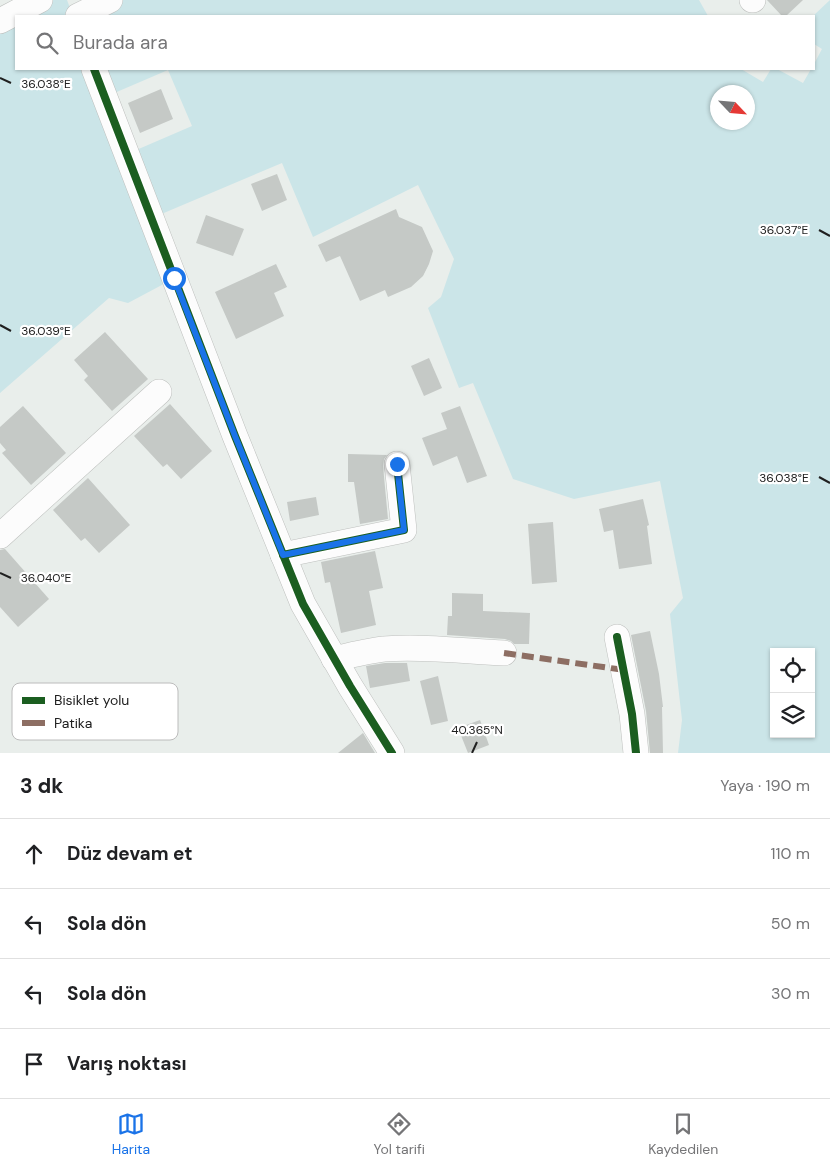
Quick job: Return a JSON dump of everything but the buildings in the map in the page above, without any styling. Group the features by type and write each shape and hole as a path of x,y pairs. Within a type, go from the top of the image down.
{"street":[{"path":"0,21 40,0"},
{"path":"67,0 73,15"},
{"path":"80,15 110,0"},
{"path":"94,70 235,436 303,604 350,686 392,753"},
{"path":"0,536 159,392"},
{"path":"283,555 404,530 397,464"},
{"path":"617,637 632,714 636,753"},
{"path":"334,659 383,649 415,648 504,653"}],"shaded area":[{"path":"40,0 67,0 73,15 15,15 15,70 168,70 743,70 763,82 770,70 779,70 803,83 810,70 815,70 815,62 822,49 815,45 814,15 830,0 830,753 678,753 682,720 670,614 683,598 660,481 574,499 513,479 473,383 459,388 428,308 441,297 454,259 418,185 313,237 282,163 152,218 175,278 128,303 109,298 0,393 0,21","holes":["168,70 192,126 127,154 105,97"]},
{"path":"110,0 699,0 707,15 80,15"}],"marked path":[{"path":"504,653 624,670"}],"cycle path":[{"path":"94,70 235,436 303,604 350,686 392,753"},
{"path":"283,555 404,530 397,464"},
{"path":"617,637 632,714 636,753"}],"route":[{"path":"174,278 283,555 404,530 397,464"}]}
